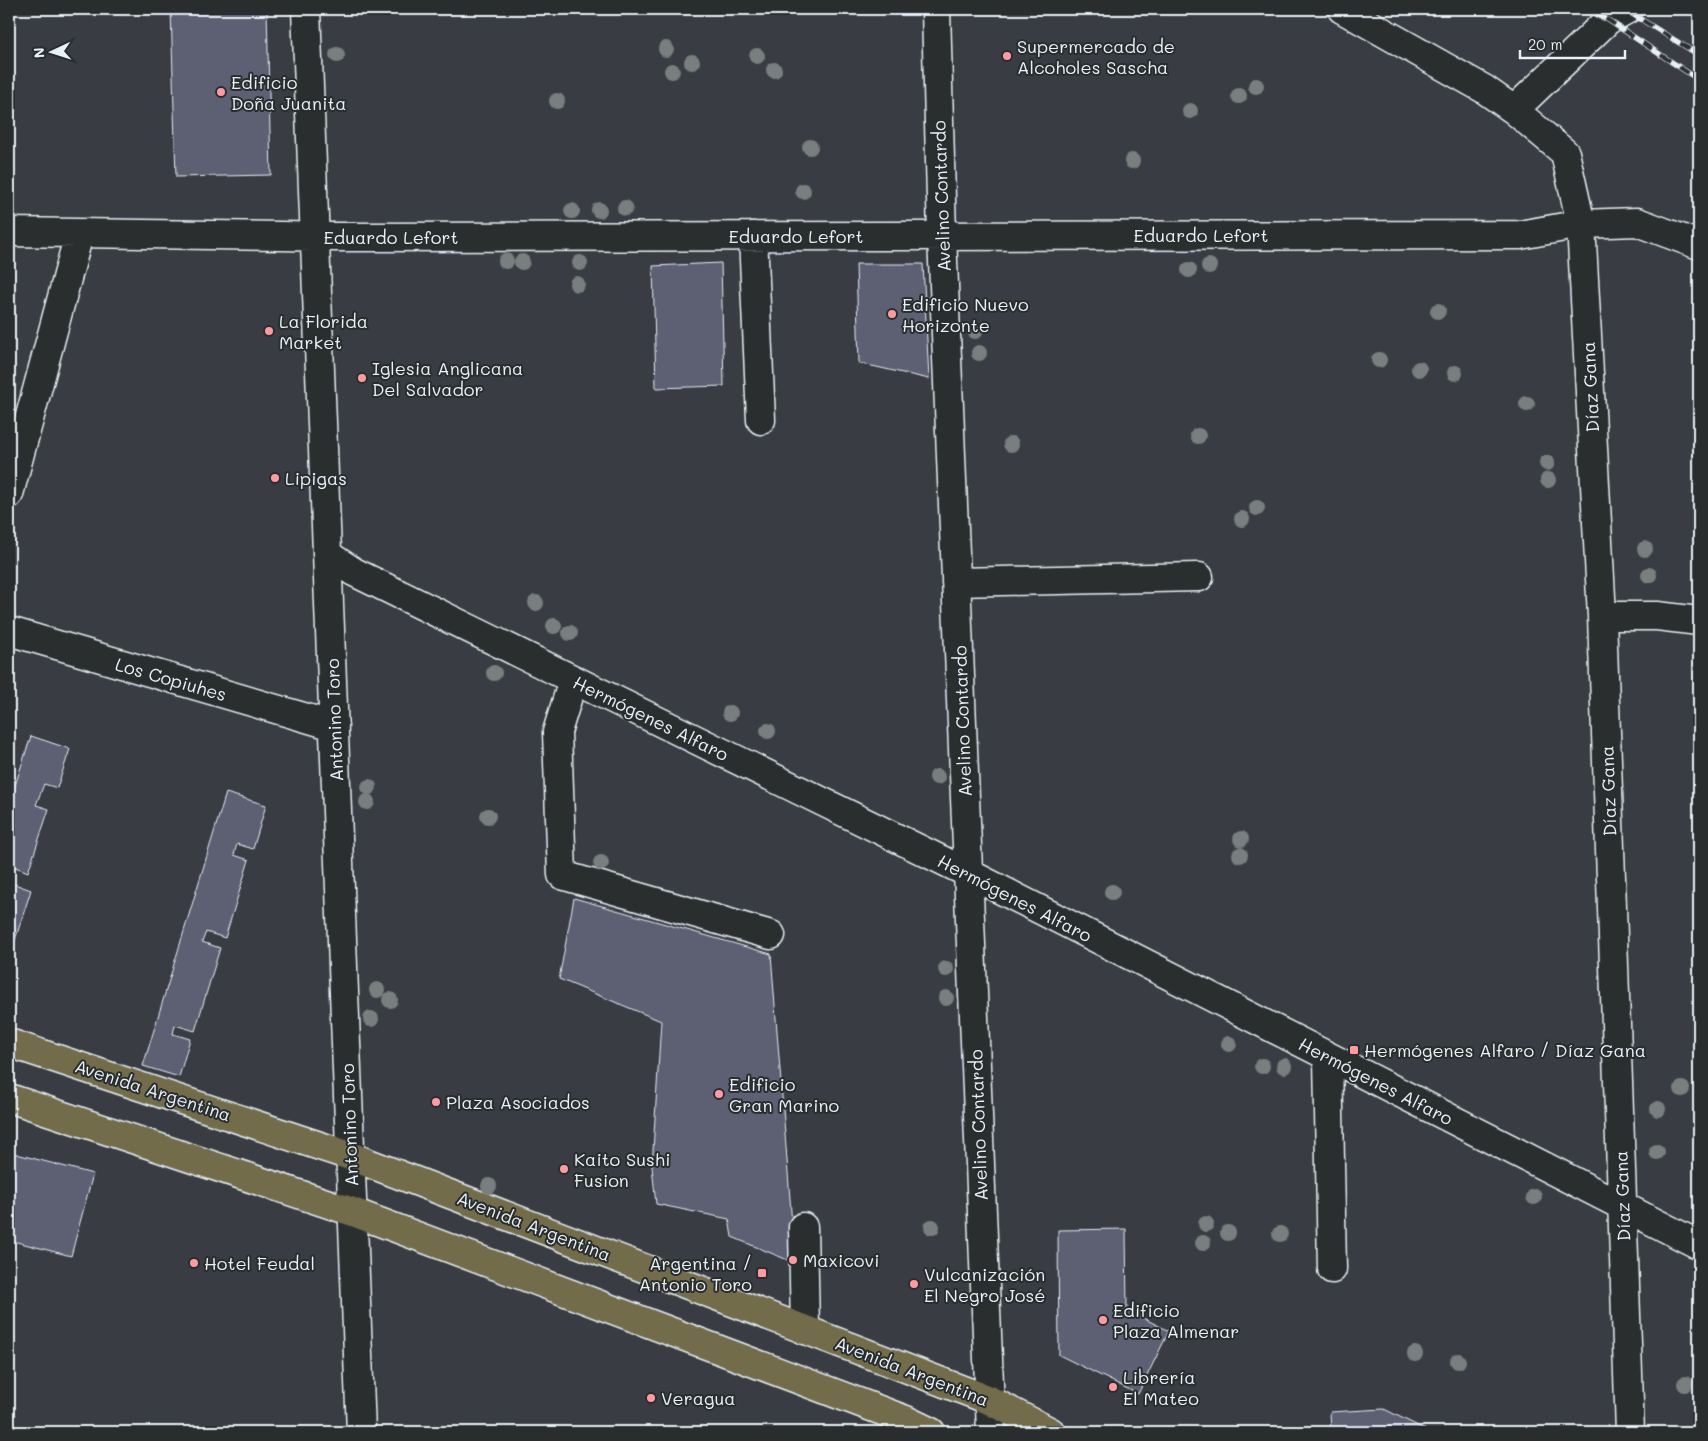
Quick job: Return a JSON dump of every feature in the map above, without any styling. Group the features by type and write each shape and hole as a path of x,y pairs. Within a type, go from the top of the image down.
{"main road":[{"name":"Avenida Argentina","path":"9,1042 350,1156 989,1400 1051,1432"},
{"path":"9,1098 352,1212 887,1413 931,1432"}],"street":[{"name":"Antonino Toro","path":"306,9 361,1432"},
{"name":"Avelino Contardo","path":"936,9 942,236 991,1432"},
{"path":"1342,9 1484,89 1514,110 1608,20 1628,9"},
{"name":"Díaz Gana","path":"1514,110 1565,153 1581,224 1602,616 1630,1432"},
{"name":"Eduardo Lefort","path":"9,232 315,237 1520,235 1581,224 1637,222 1699,245"},
{"path":"9,494 79,234"},
{"path":"753,236 761,420"},
{"name":"Hermógenes Alfaro","path":"328,555 354,572 968,873 1699,1245"},
{"path":"956,582 1200,577"},
{"path":"1602,616 1657,616 1699,621"},
{"name":"Los Copiuhes","path":"9,631 334,726"},
{"path":"573,680 557,732 562,875 771,935"},
{"path":"1328,1057 1332,1268"},
{"path":"803,1227 805,1330"}],"building":[{"name":"Edificio Doña Juanita","path":"171,9 267,9 271,175 176,177"},
{"path":"721,263 724,386 656,388 653,266"},
{"name":"Edificio Nuevo Horizonte","path":"856,264 923,264 929,379 859,363"},
{"path":"31,736 70,749 57,788 44,784 36,805 49,809 28,872 13,866 9,878 9,804"},
{"path":"226,793 266,805 253,849 237,844 234,855 249,860 225,938 206,932 202,942 220,948 195,1031 175,1025 173,1034 190,1039 179,1077 143,1066"},
{"path":"9,882 31,890 9,959"},
{"name":"Edificio Gran Marino","path":"574,898 771,954 795,1263 732,1237 729,1219 656,1204 652,1167 661,1021 559,979"},
{"path":"9,1152 93,1174 71,1256 9,1240"},
{"name":"Edificio Plaza Almenar","path":"1126,1229 1127,1310 1169,1331 1138,1394 1059,1355 1058,1230"},
{"path":"1384,1409 1430,1432 1331,1432 1330,1412"}],"railway":[{"path":"1586,9 1608,20 1699,80"},
{"path":"1624,9 1699,55"}],"place":[{"name":"Supermercado de Alcoholes Sascha","path":"1007,56"},
{"name":"Edificio Doña Juanita","path":"221,92"},
{"name":"Edificio Nuevo Horizonte","path":"892,314"},
{"name":"La Florida Market","path":"269,331"},
{"name":"Iglesia Anglicana Del Salvador","path":"362,378"},
{"name":"Lipigas","path":"275,478"},
{"name":"Hermógenes Alfaro / Díaz Gana","path":"1354,1050"},
{"name":"Edificio Gran Marino","path":"719,1094"},
{"name":"Plaza Asociados","path":"436,1102"},
{"name":"Kaito Sushi Fusion","path":"564,1169"},
{"name":"Maxicovi","path":"793,1260"},
{"name":"Hotel Feudal","path":"194,1263"},
{"name":"Argentina / Antonio Toro","path":"762,1273"},
{"name":"Vulcanización El Negro José","path":"914,1284"},
{"name":"Edificio Plaza Almenar","path":"1103,1320"},
{"name":"Librería El Mateo","path":"1113,1387"},
{"name":"Veragua","path":"651,1398"}]}
